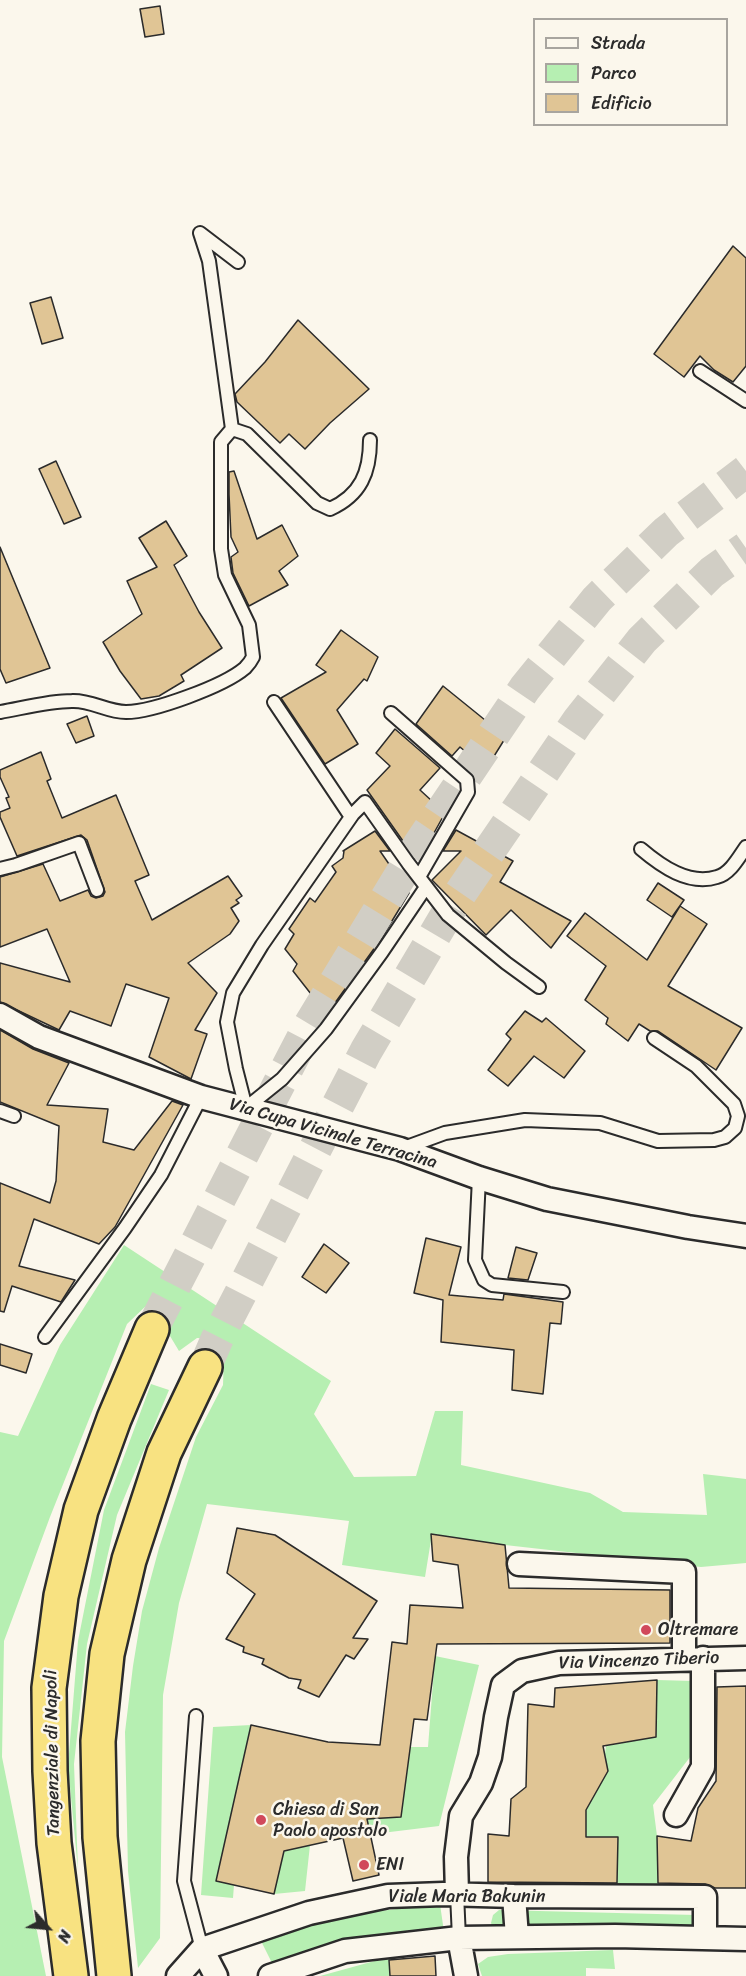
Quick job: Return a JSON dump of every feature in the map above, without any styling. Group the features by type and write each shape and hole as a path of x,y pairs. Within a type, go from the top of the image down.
{"highway":[{"name":"Tangenziale di Napoli","path":"71,1976 54,1843 50,1771 49,1688 60,1596 81,1510 114,1419 152,1329"},
{"path":"114,1976 100,1836 98,1741 107,1654 129,1560 164,1453 205,1366"}],"street":[{"name":"Via Cupa Vicinale Terracina","path":"0,1015 39,1037 201,1097 400,1149 479,1178 568,1204 746,1236"},
{"path":"519,1564 684,1572 703,1767 676,1815"},
{"name":"Via Vincenzo Tiberio","path":"457,1894 456,1857 461,1816 481,1783 490,1757 503,1685 522,1671 559,1663 746,1658"},
{"name":"Viale Maria Bakunin","path":"178,1976 202,1949 309,1913 388,1896 457,1894 705,1897 705,1938"},
{"path":"514,1896 517,1937"},
{"path":"270,1976 345,1952 459,1938 615,1936 746,1939"},
{"path":"459,1938 466,1976"},
{"path":"202,1949 216,1976"}],"lane":[{"path":"0,712 70,701 87,701 106,709 125,712 152,709 221,682 246,667 253,657 249,624 225,575 221,549 221,442 232,429 209,261 200,233 238,262"},
{"path":"700,371 746,401"},
{"path":"232,429 247,434 317,503 330,509 343,503 356,492 370,456 370,440"},
{"path":"274,702 351,817"},
{"path":"391,713 467,780 468,792 423,882 326,1029 282,1079 246,1108 227,1022 233,993 262,945 351,817 365,802 423,882 448,915 539,987"},
{"path":"0,869 16,866 79,843 97,890"},
{"path":"641,849 657,862 678,874 701,879 719,877 734,865 746,847"},
{"path":"400,1149 445,1133 525,1120 600,1123 658,1141 714,1140 725,1137 735,1128 738,1116 734,1104 696,1066 654,1038"},
{"path":"45,1337 161,1175 201,1097"},
{"path":"0,1111 14,1116"},
{"path":"479,1178 475,1260 484,1280 492,1285 563,1292"},
{"path":"196,1716 184,1881 202,1949"},
{"path":"457,1894 459,1938"}],"green space":[{"path":"124,1245 331,1381 314,1414 354,1477 416,1476 435,1411 463,1411 461,1465 590,1493 623,1512 707,1515 703,1474 746,1479 746,1563 701,1567 505,1545 432,1534 425,1577 342,1565 349,1521 207,1504 179,1603 163,1695 160,1938 138,1968 128,1871 125,1732 133,1666 142,1611 159,1548 196,1437 223,1385 224,1355 217,1339 197,1338 179,1351 159,1313 147,1305 127,1324 50,1517 4,1641 2,1757 46,1976 0,1976 0,1432 18,1436 60,1345"},
{"path":"151,1384 169,1390 117,1515 87,1644 74,1764 78,1870 68,1766 78,1641 104,1510"},
{"path":"435,1656 479,1665 439,1826 341,1838 341,1820 401,1817 410,1747 428,1747"},
{"path":"657,1680 693,1681 694,1752 653,1805 659,1889 617,1883 618,1837 586,1837 586,1810 608,1771 606,1746 656,1737"},
{"path":"251,1725 216,1881 234,1885 233,1898 201,1895 213,1727"},
{"path":"310,1845 305,1891 274,1894 284,1851"},
{"path":"440,1904 444,1932 353,1940 272,1963 260,1939 345,1915"},
{"path":"499,1910 696,1915 695,1932 493,1927 491,1923 493,1915"},
{"path":"613,1950 615,1969 586,1968 586,1976 482,1976 478,1964 488,1957 508,1954"},
{"path":"389,1957 390,1976 320,1976"}],"building":[{"path":"160,6 164,34 145,37 140,9"},
{"path":"733,246 746,258 746,366 733,382 714,370 700,356 684,377 654,354"},
{"path":"51,297 63,338 42,344 30,303"},
{"path":"298,320 369,389 330,423 305,449 289,434 280,443 237,402 235,394 265,362"},
{"path":"56,461 81,517 64,524 39,469"},
{"path":"234,471 257,539 282,525 298,556 279,571 288,585 249,606 233,573 231,557 238,552 231,537 229,472"},
{"path":"166,521 187,556 174,565 199,612 222,648 181,675 184,681 159,696 141,699 120,671 103,642 142,614 127,581 157,567 139,538"},
{"path":"0,547 50,668 6,683 0,669"},
{"path":"341,630 378,657 367,681 364,679 337,710 358,744 325,764 281,698 326,672 316,665"},
{"path":"443,686 506,737 486,769 460,747 452,756 416,724"},
{"path":"87,716 94,736 76,743 67,724"},
{"path":"395,729 440,768 420,790 445,813 424,851 410,851 367,790 390,766 376,753"},
{"path":"41,752 51,779 47,781 62,818 116,795 149,875 135,881 152,920 228,876 242,896 236,900 239,903 231,908 239,921 230,934 188,963 217,993 195,1030 207,1034 191,1079 149,1057 169,998 126,984 111,1026 70,1011 59,1030 0,1002 0,963 70,982 47,929 0,947 0,877 43,864 60,901 88,890 91,896 96,898 103,896 105,892 87,840 81,835 17,856 0,817 0,812 10,808 6,798 9,797 0,777 0,770"},
{"path":"456,830 513,861 500,882 571,921 551,948 511,910 486,935 432,880 461,851 443,851"},
{"path":"375,831 390,851 380,851 409,893 381,939 327,1014 313,1003 311,994 293,971 297,964 285,949 294,934 289,929 310,898 315,902 336,872 332,866 343,858 343,851"},
{"path":"658,883 684,900 672,917 647,900"},
{"path":"680,906 707,924 668,986 742,1028 716,1070 658,1031 650,1031 639,1024 628,1041 606,1024 608,1018 585,1000 606,966 567,936 585,913 647,960"},
{"path":"525,1011 542,1022 546,1018 585,1051 564,1078 534,1056 508,1086 488,1070 511,1039 506,1034"},
{"path":"0,1030 33,1049 69,1063 47,1105 108,1109 103,1142 134,1150 172,1101 183,1105 115,1227 99,1244 34,1219 19,1266 75,1280 61,1302 12,1286 4,1312 0,1311 0,1183 50,1203 56,1181 59,1126 0,1102"},
{"path":"426,1238 461,1247 449,1295 503,1300 504,1294 563,1302 561,1324 550,1323 543,1394 512,1390 514,1350 441,1342 443,1300 414,1293"},
{"path":"324,1244 349,1263 326,1293 302,1277"},
{"path":"516,1247 537,1253 528,1280 508,1278"},
{"path":"0,1344 32,1354 26,1373 0,1365"},
{"path":"237,1528 275,1535 377,1601 353,1638 368,1639 354,1659 346,1655 319,1697 298,1688 301,1680 289,1678 262,1664 264,1659 243,1652 244,1647 226,1639 255,1594 227,1573"},
{"path":"431,1534 505,1545 509,1588 670,1590 670,1643 437,1644 427,1720 414,1719 401,1817 367,1819 379,1875 353,1881 343,1838 284,1851 274,1894 216,1881 251,1725 328,1742 380,1745 392,1642 407,1644 410,1605 463,1608 458,1565 433,1561"},
{"path":"657,1680 656,1737 603,1746 608,1771 586,1810 586,1837 618,1837 617,1883 488,1882 488,1834 509,1836 511,1799 526,1787 528,1704 554,1707 555,1688"},
{"path":"746,1686 746,1888 658,1883 657,1836 691,1841 698,1808 716,1781 717,1687"},
{"path":"435,1956 436,1976 390,1976 389,1960"}],"tunnel":[{"path":"152,1329 309,1026 419,845 525,688 597,599 666,532 746,471"},
{"path":"205,1367 217,1339 366,1051 453,904 578,721 642,640 712,572 746,548"}],"place":[{"name":"Oltremare","path":"646,1630"},
{"name":"Chiesa di San Paolo apostolo","path":"261,1820"},
{"name":"ENI","path":"364,1865"}]}
